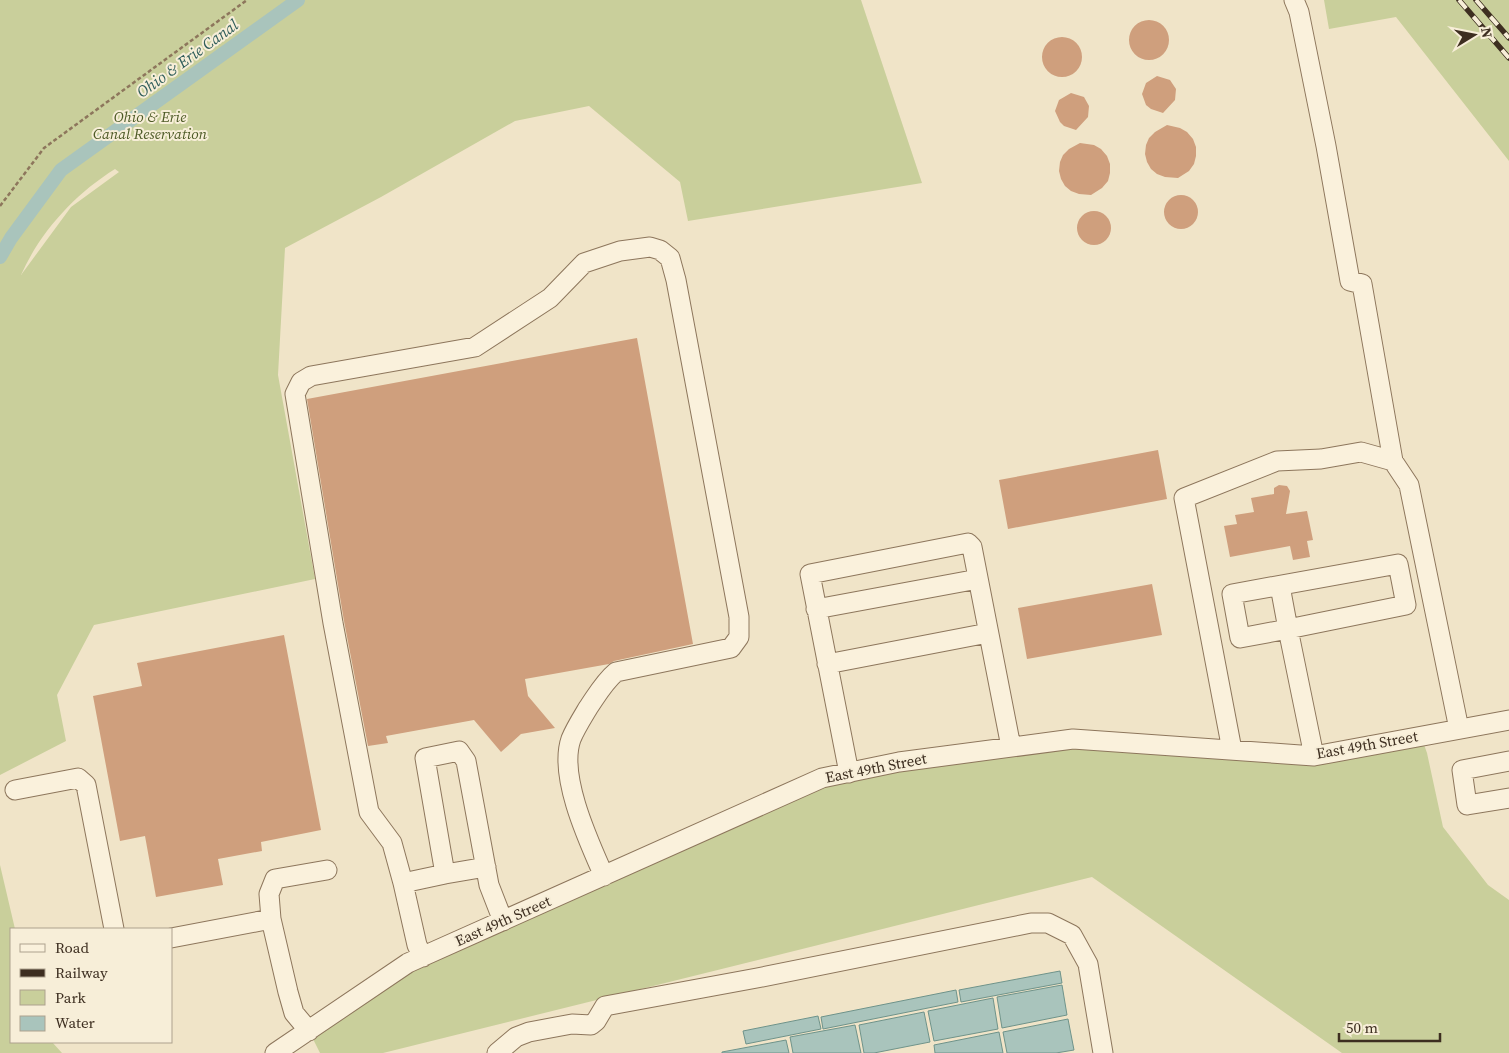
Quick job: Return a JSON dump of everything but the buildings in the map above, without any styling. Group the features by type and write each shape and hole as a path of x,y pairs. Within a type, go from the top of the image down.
{"street":[{"path":"1294,0 1299,12 1326,146 1350,281 1362,284 1393,461 1409,485 1459,729"},
{"path":"423,957 417,945 392,843 369,812 333,624 295,394 301,382 311,376 474,347 550,298 584,263 620,251 650,247 660,250 670,258 676,280 739,617 739,637 731,648 616,672 605,681 586,712 571,739 568,757 570,778 576,807 591,848 604,876"},
{"path":"1232,750 1184,498 1277,461 1320,459 1361,452 1393,461"},
{"path":"849,773 810,576 812,573 968,543 978,579 1011,747"},
{"path":"1398,564 1406,605 1288,629 1240,638 1232,594 1398,564"},
{"path":"816,609 978,579"},
{"path":"1280,586 1314,756"},
{"path":"827,664 988,633"},
{"name":"East 49th Street","path":"275,1053 408,964 822,778 899,762 1073,738 1314,756 1509,720"},
{"path":"445,874 425,758 459,751 466,761 489,886 503,921"},
{"path":"1509,761 1462,770 1467,805 1509,798"},
{"path":"15,790 78,778 86,785 114,928"},
{"path":"403,883 486,867"},
{"path":"309,1030 294,1012 271,919 268,894 275,878 327,870"},
{"path":"172,938 271,919"},
{"path":"497,1053 516,1037 529,1032 572,1024 592,1024 605,1006 757,978 1031,923 1048,922 1072,935 1088,964 1103,1053"}],"path":[{"path":"0,206 44,148 247,0"}],"green space":[{"name":"Ohio & Erie Canal Reservation","path":"0,0 861,0 922,183 688,221 680,182 589,106 515,121 381,197 285,248 278,375 315,579 94,625 57,695 66,741 0,775","holes":["115,169 119,172 71,207 21,275 38,244 60,215 100,179"]},
{"path":"1324,0 1509,0 1509,161 1396,17 1329,29"},
{"path":"1421,736 1427,753 1443,827 1488,885 1509,900 1509,1053 1342,1053 1092,877 383,1053 320,1053 309,1031 408,963 822,778 1073,739 1314,756"},
{"path":"0,865 15,928 10,928 10,1043 53,1043 62,1053 0,1053"}],"water":[{"path":"1060,971 1062,983 961,1002 959,990"},
{"path":"1062,985 1067,1015 1002,1028 997,997"},
{"path":"956,990 958,1002 823,1029 821,1017"},
{"path":"993,998 998,1029 934,1041 928,1011"},
{"path":"924,1012 930,1042 874,1053 864,1053 859,1025"},
{"path":"818,1016 821,1029 746,1044 743,1031"},
{"path":"1068,1019 1074,1050 1056,1053 1007,1053 1003,1032"},
{"path":"855,1025 861,1053 793,1053 790,1037"},
{"path":"999,1032 1003,1053 935,1053 934,1045"},
{"path":"786,1040 789,1053 722,1053 722,1052"}],"waterway":[{"name":"Ohio & Erie Canal","path":"0,257 11,238 61,170 298,0"}],"railway":[{"path":"1459,0 1509,58"},
{"path":"1476,0 1509,38"}]}
